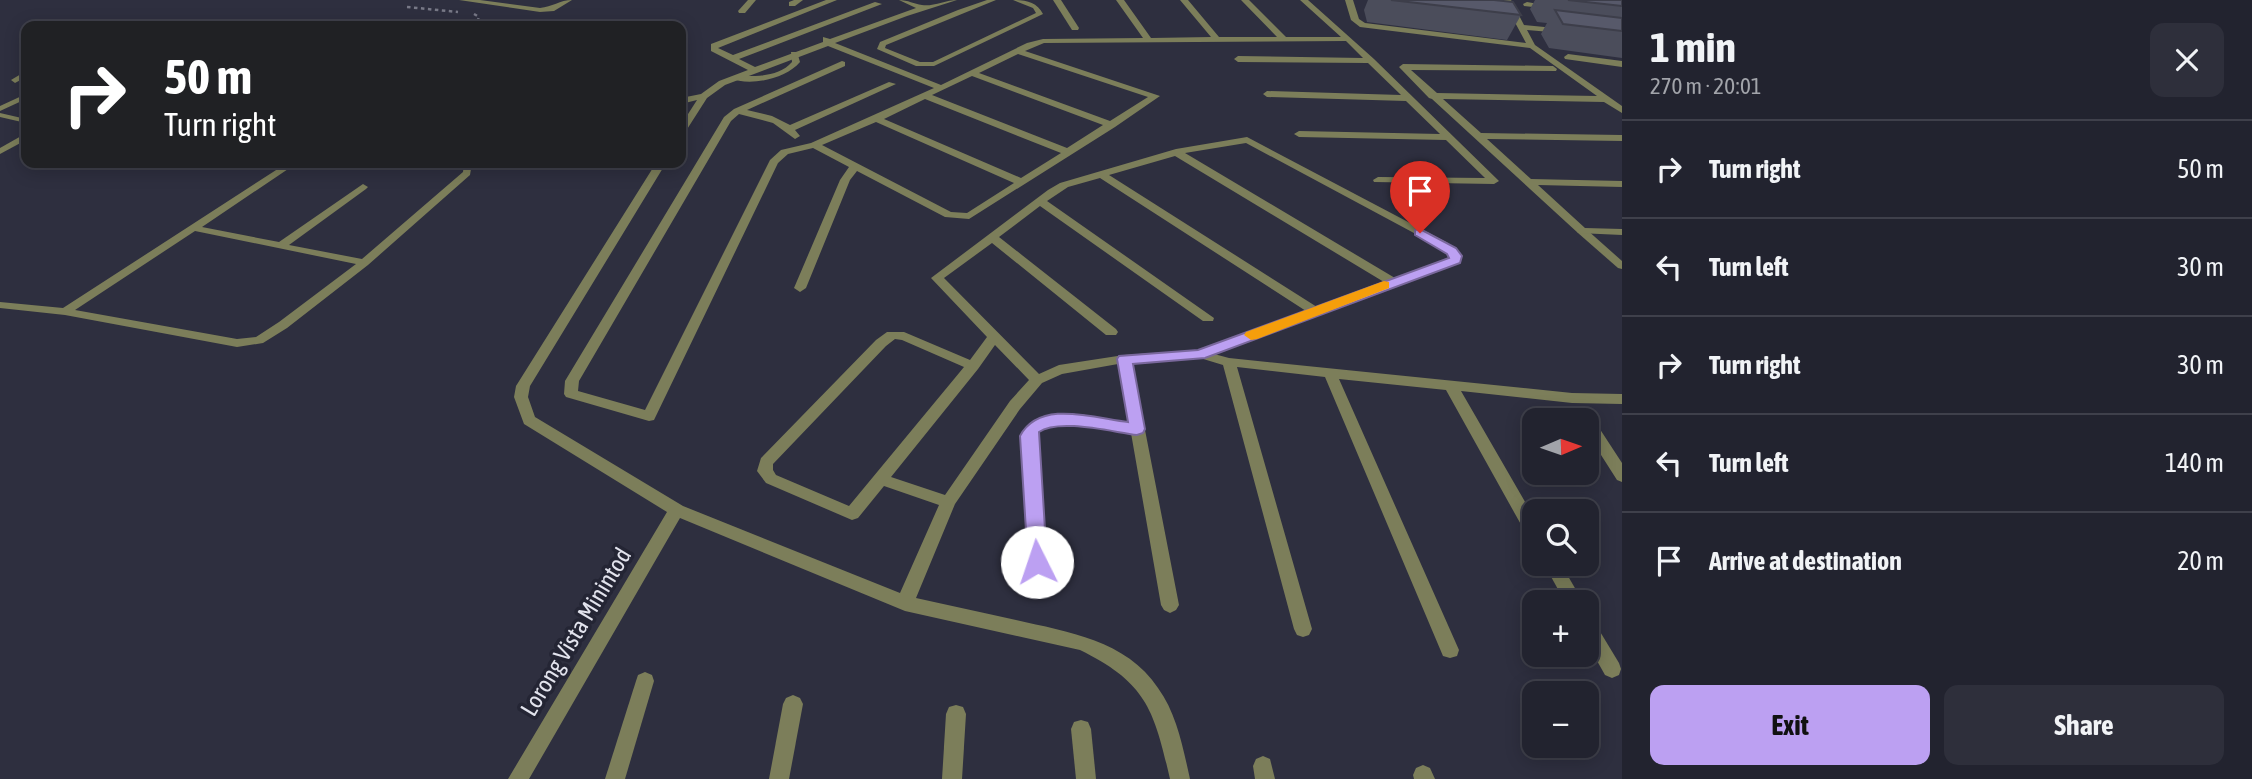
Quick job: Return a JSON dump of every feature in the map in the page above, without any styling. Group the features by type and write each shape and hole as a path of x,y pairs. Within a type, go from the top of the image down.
{"street":[{"path":"463,0 547,10 568,0"},
{"path":"498,5 508,0"},
{"path":"742,11 752,0"},
{"path":"754,70 714,49 716,43 833,0"},
{"path":"867,0 904,14"},
{"path":"903,0 922,4 943,2"},
{"path":"1057,0 1075,29"},
{"path":"1120,0 1148,39"},
{"path":"1184,0 1216,39"},
{"path":"1245,0 1283,39"},
{"path":"1304,0 1348,39 1494,181 1378,180"},
{"path":"1505,0 1532,46 1622,110"},
{"path":"1363,4 1349,1 1355,20 1363,25 1532,46"},
{"path":"731,59 878,4"},
{"path":"686,100 704,96 734,78 826,40 838,39 904,14 922,4"},
{"path":"1527,4 1554,7"},
{"path":"782,18 869,62 886,65 939,87"},
{"path":"1521,27 1572,33"},
{"path":"838,39 879,57 886,65"},
{"path":"842,64 737,111 720,129 572,381 571,394 649,416 774,162 786,152 876,119 939,87 1043,41 1348,39"},
{"path":"737,111 768,118 790,129 808,146 855,166 949,215 969,216 1155,96 1018,51"},
{"path":"1568,57 1622,64"},
{"path":"1238,59 1371,61"},
{"path":"1553,69 1403,67 1582,231 1622,232"},
{"path":"972,72 1112,125"},
{"path":"15,80 21,77"},
{"path":"790,129 892,84"},
{"path":"1267,94 1408,98"},
{"path":"923,95 1068,152"},
{"path":"686,124 704,96"},
{"path":"1432,96 1607,99"},
{"path":"876,119 1021,182"},
{"path":"1299,134 1449,137"},
{"path":"1476,136 1622,138"},
{"path":"1037,380 937,278 1064,185 1101,174 1176,152 1239,140 1256,143 1444,246 1456,256 1455,260 1200,355"},
{"path":"1176,152 1393,282"},
{"path":"800,288 845,180 855,166"},
{"path":"658,168 531,371 521,397 529,420 677,510 905,603 1083,643 1108,654 1131,669 1151,689 1162,712 1180,779"},
{"path":"1101,174 1315,311"},
{"path":"1527,182 1622,184"},
{"path":"1040,201 1209,318"},
{"path":"992,237 1111,332"},
{"path":"973,366 904,335 892,335 881,342 766,462 765,471 771,480 852,514 973,366 994,336"},
{"path":"905,603 948,502 1015,405 1037,380 1059,370 1124,359 1200,355 1229,362 1330,373 1572,398 1622,399"},
{"path":"1124,359 1170,605"},
{"path":"1229,362 1303,629"},
{"path":"1330,373 1450,650"},
{"path":"1450,385 1522,511"},
{"path":"1572,398 1579,408"},
{"path":"1039,587 1028,436 1032,428 1043,421 1061,420 1137,429"},
{"path":"1600,441 1622,475"},
{"path":"881,479 948,502"},
{"name":"Lorong Vista Minintod","path":"518,779 677,510"},
{"path":"1599,647 1612,669"},
{"path":"615,779 645,681"},
{"path":"779,779 793,704"},
{"path":"953,779 956,714"},
{"path":"1081,729 1086,779"}],"lane":[{"path":"993,0 883,44 881,49 919,64 934,64 1040,14 1036,7 1016,0"},
{"path":"943,2 960,11"},
{"path":"734,78 767,77 793,67 796,62 794,54"},
{"path":"0,109 21,98"},
{"path":"0,116 21,120"},
{"path":"0,151 21,140"},
{"path":"65,312 285,168"},
{"path":"0,305 65,312 237,343 259,340 364,263 467,173 468,168"},
{"path":"282,245 363,187"},
{"path":"194,228 364,263"},
{"path":"1582,231 1622,266"}],"path":[{"path":"407,8 474,14 479,18 478,21"}],"building":[{"path":"1391,0 1513,2 1521,15"},
{"path":"1568,0 1622,0 1622,6"},
{"path":"1555,10 1622,18 1622,31 1563,24"}],"slow traffic":[{"path":"1251,335 1384,285"}],"route":[{"path":"1037,562 1028,436 1032,428 1043,421 1061,420 1137,429 1124,359 1200,355 1455,260 1456,256 1451,251 1420,233"}]}
